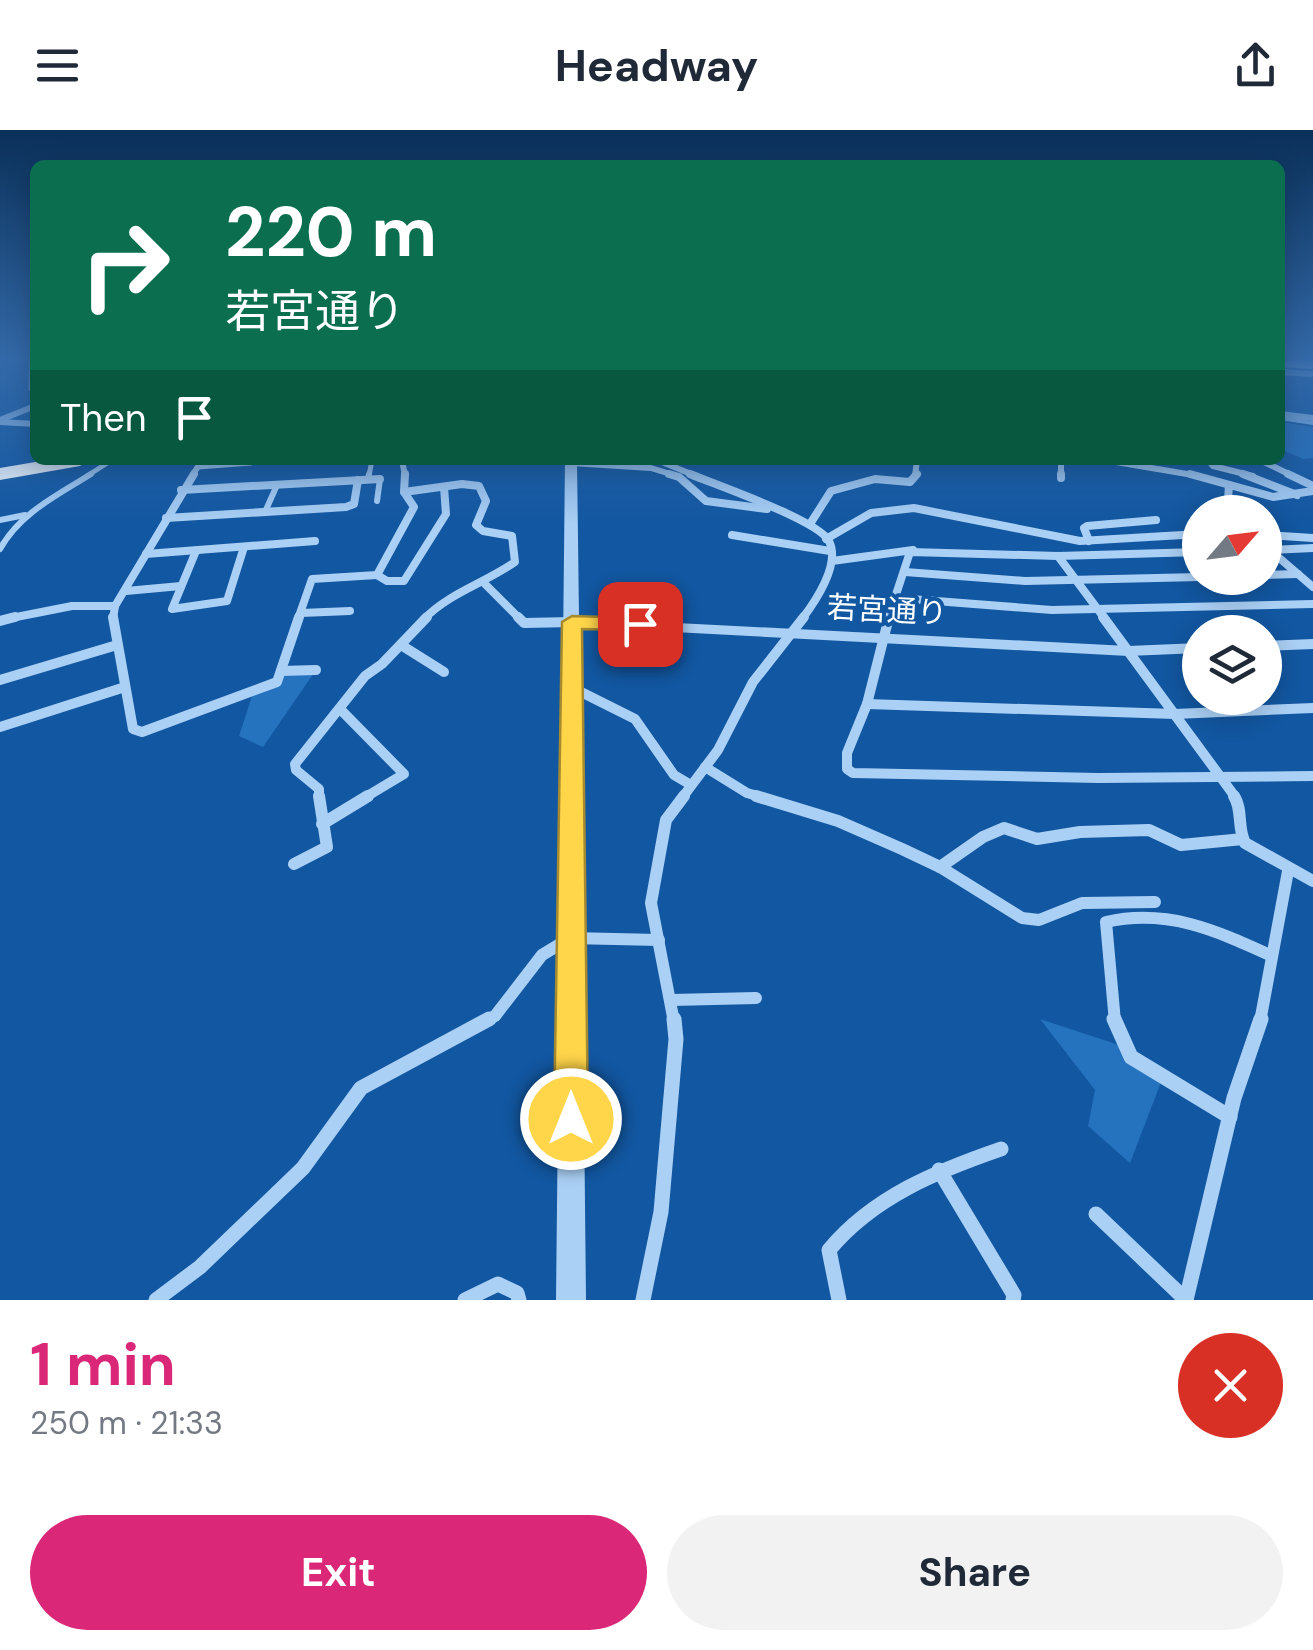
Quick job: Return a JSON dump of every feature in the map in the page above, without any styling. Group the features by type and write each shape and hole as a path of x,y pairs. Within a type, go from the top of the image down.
{"highway":[{"path":"0,474 51,465"}],"street":[{"path":"1285,415 1313,418"},
{"path":"0,421 30,424"},
{"path":"199,465 115,606 117,646 133,729 142,732 270,687 281,671 312,579 376,576 404,581 446,514 444,486"},
{"path":"376,576 414,507 404,492 406,465"},
{"path":"571,465 571,1300"},
{"path":"612,465 652,468 679,476 706,501 752,510 771,508"},
{"path":"643,1300 661,1212 676,1039 652,903 666,820 704,767 753,682 809,610 831,556 826,539 810,524 669,465"},
{"path":"810,524 831,492 860,480 910,482 917,474 917,465"},
{"path":"1061,465 1062,478"},
{"path":"1154,465 1273,497 1313,489"},
{"path":"1215,465 1297,495"},
{"path":"1269,465 1313,489"},
{"path":"1212,480 1221,469"},
{"path":"182,490 380,479"},
{"path":"166,518 352,506 363,480"},
{"path":"1228,495 1229,485"},
{"path":"294,864 326,847 329,841 322,824 319,788 296,770 296,764 365,676 440,603 515,562 513,539 476,525 486,501 479,486 404,492"},
{"path":"826,539 871,513 914,508 1022,532 1088,541 1182,535"},
{"path":"1088,541 1084,528 1087,526 1156,520"},
{"path":"732,535 853,562 896,549 1058,556 1182,553"},
{"path":"1282,537 1313,538"},
{"path":"146,554 315,540"},
{"path":"196,551 172,609 227,601 244,548"},
{"path":"1282,549 1313,548"},
{"path":"915,550 910,552 882,638 867,704 847,753 846,764 853,773 1223,779 1313,776"},
{"path":"1058,556 1223,779 1238,802 1243,839"},
{"path":"1282,561 1313,588"},
{"path":"905,572 1076,581 1182,578"},
{"path":"1282,574 1298,574"},
{"path":"483,582 524,622 572,622"},
{"path":"126,590 180,586"},
{"path":"896,598 933,604 1097,610 1313,604"},
{"path":"0,621 42,610 115,606"},
{"path":"300,613 350,612"},
{"name":"若宮通り","path":"572,622 1128,651 1182,649"},
{"path":"401,644 444,672"},
{"path":"1282,645 1313,644"},
{"path":"0,680 117,646"},
{"path":"281,671 316,670"},
{"path":"0,726 125,687"},
{"path":"573,688 636,719 674,775 692,785"},
{"path":"867,704 1175,714 1313,708"},
{"path":"322,824 404,774 341,710"},
{"path":"704,767 747,793 838,822 940,868 1022,918 1039,920 1082,903 1155,902"},
{"path":"940,868 983,837 1004,828 1037,839 1080,832 1149,830 1181,844 1243,839 1313,882"},
{"path":"1186,1300 1230,1117 1261,1019 1288,870"},
{"path":"1230,1117 1131,1057 1122,1046 1113,1028 1106,922 1120,917 1188,918 1272,956"},
{"path":"156,1300 200,1267 303,1168 361,1088 495,1016 542,955 570,938 660,940"},
{"path":"672,1000 756,998"},
{"path":"839,1300 829,1250 843,1229 939,1170 1001,1149"},
{"path":"939,1170 1014,1294 1013,1300"},
{"path":"1096,1214 1186,1300"},
{"path":"464,1300 498,1284 517,1293 519,1300"}],"lane":[{"path":"0,549 13,526 104,465"},
{"path":"363,480 370,465"},
{"path":"377,501 380,479"},
{"path":"265,512 277,485"},
{"path":"0,520 28,514"}],"shaded area":[{"path":"1285,423 1313,427 1313,458 1304,459 1285,451"},
{"path":"316,670 263,747 239,736 253,693 270,687 281,671"},
{"path":"1040,1019 1122,1046 1163,1077 1130,1163 1088,1126 1095,1090"}],"waterway":[{"path":"1285,419 1313,423"}],"route":[{"path":"571,1119 572,622 640,624"}]}
